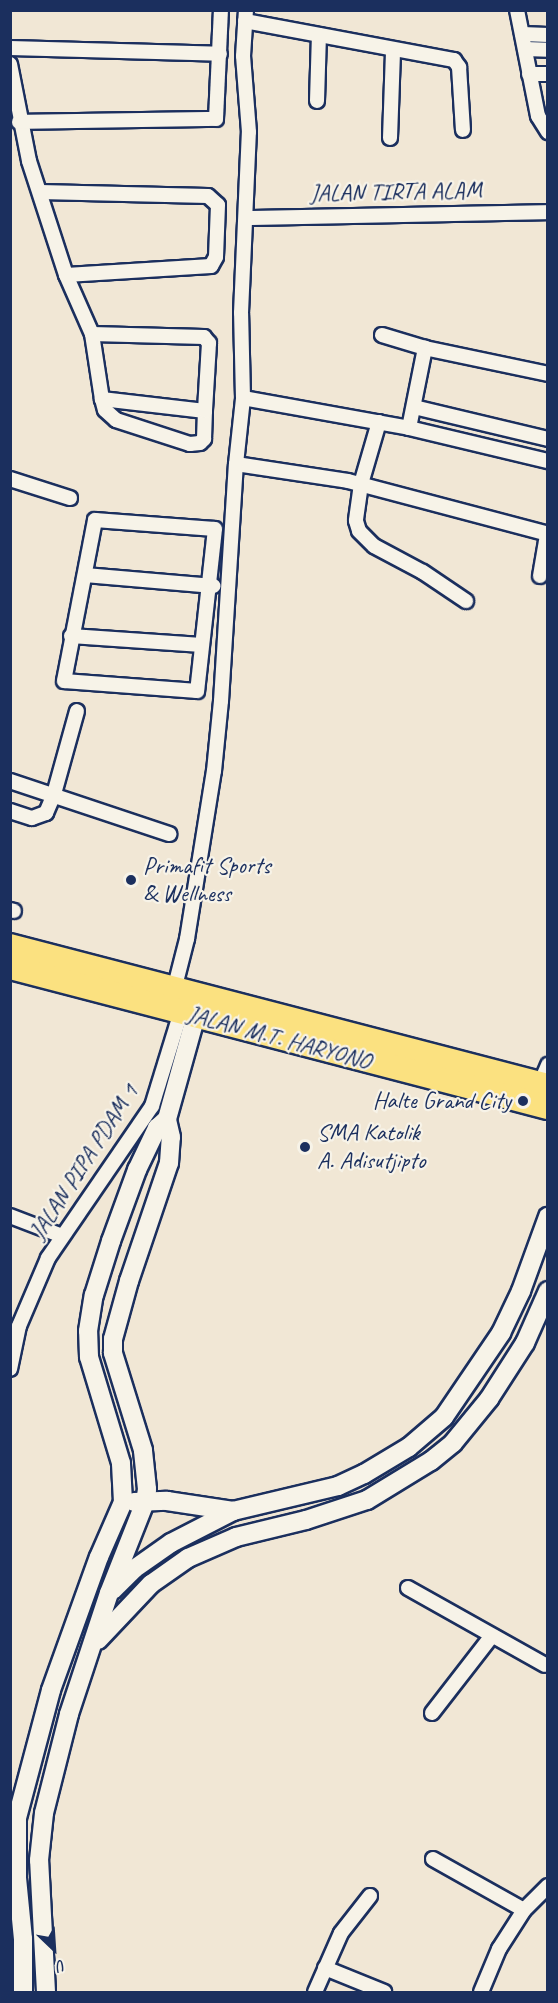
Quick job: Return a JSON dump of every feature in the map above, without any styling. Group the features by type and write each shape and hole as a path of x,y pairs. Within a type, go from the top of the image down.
{"highway":[{"name":"JALAN M.T. HARYONO","path":"10,946 184,1006 548,1107"},
{"name":"JALAN M.T. HARYONO","path":"10,967 184,1006 545,1078"}],"street":[{"path":"19,122 215,119 221,10"},
{"path":"517,10 538,116 548,132"},
{"path":"246,16 319,35 393,50 449,58 457,63 463,130"},
{"name":"JALAN PIPA PDAM 1","path":"10,1369 20,1326 48,1258 152,1106 184,1006 187,939 214,771 236,464 243,398 241,313 249,132 243,56 246,16"},
{"path":"522,34 548,35"},
{"path":"317,101 319,35"},
{"path":"10,48 220,54"},
{"path":"390,138 393,50"},
{"path":"525,50 548,50"},
{"path":"10,64 19,122 66,274 92,334 102,399 108,414 116,420 190,444 200,443 204,439 209,344 204,337 92,334"},
{"path":"529,74 548,74"},
{"path":"40,192 208,196 218,205 216,257 211,266 66,274"},
{"name":"JALAN TIRTA ALAM","path":"246,218 548,212"},
{"path":"382,335 425,348 548,374"},
{"path":"409,428 425,348"},
{"path":"243,398 409,428 548,460"},
{"path":"102,399 205,411"},
{"path":"414,407 548,439"},
{"path":"379,422 361,484 356,521 364,538 423,572 466,601"},
{"path":"236,464 361,484 547,535 540,576"},
{"path":"10,479 70,498"},
{"path":"96,520 215,529 197,691 64,681 71,636 85,575 96,520"},
{"path":"85,575 228,587"},
{"path":"71,636 202,645"},
{"path":"10,812 38,817 46,813 54,794 77,711"},
{"path":"10,781 169,834"},
{"path":"46,1992 39,1860 44,1813 69,1714 109,1593 145,1502 147,1472 143,1450 114,1353 115,1325 169,1163 171,1137 167,1119 184,1006"},
{"path":"23,1992 23,1940 17,1878 17,1818 42,1724 66,1647 99,1557 123,1502 122,1463 89,1357 88,1331 94,1295 111,1241 148,1144 157,1128 167,1119"},
{"path":"10,1216 62,1236"},
{"path":"66,1647 109,1593 134,1569 177,1540 233,1511 338,1486 364,1474 409,1447 444,1417 462,1394 501,1333 521,1291 548,1218"},
{"path":"93,1646 151,1584 188,1558 236,1537 306,1521 367,1500 432,1461 453,1443 489,1399 525,1343 546,1294 521,1291"},
{"path":"89,1357 114,1353"},
{"path":"123,1502 167,1502 233,1511"},
{"path":"177,1540 188,1558"},
{"path":"408,1588 491,1637 547,1663"},
{"path":"432,1713 491,1637"},
{"path":"433,1859 524,1910"},
{"path":"481,1992 499,1949 524,1910 548,1886"},
{"path":"315,1992 342,1933 370,1896"},
{"path":"325,1968 384,1992"}],"place":[{"name":"Primafit Sports & Wellness","path":"131,880"},
{"name":"Halte Grand City","path":"523,1101"},
{"name":"SMA Katolik A. Adisutjipto","path":"305,1147"}]}
